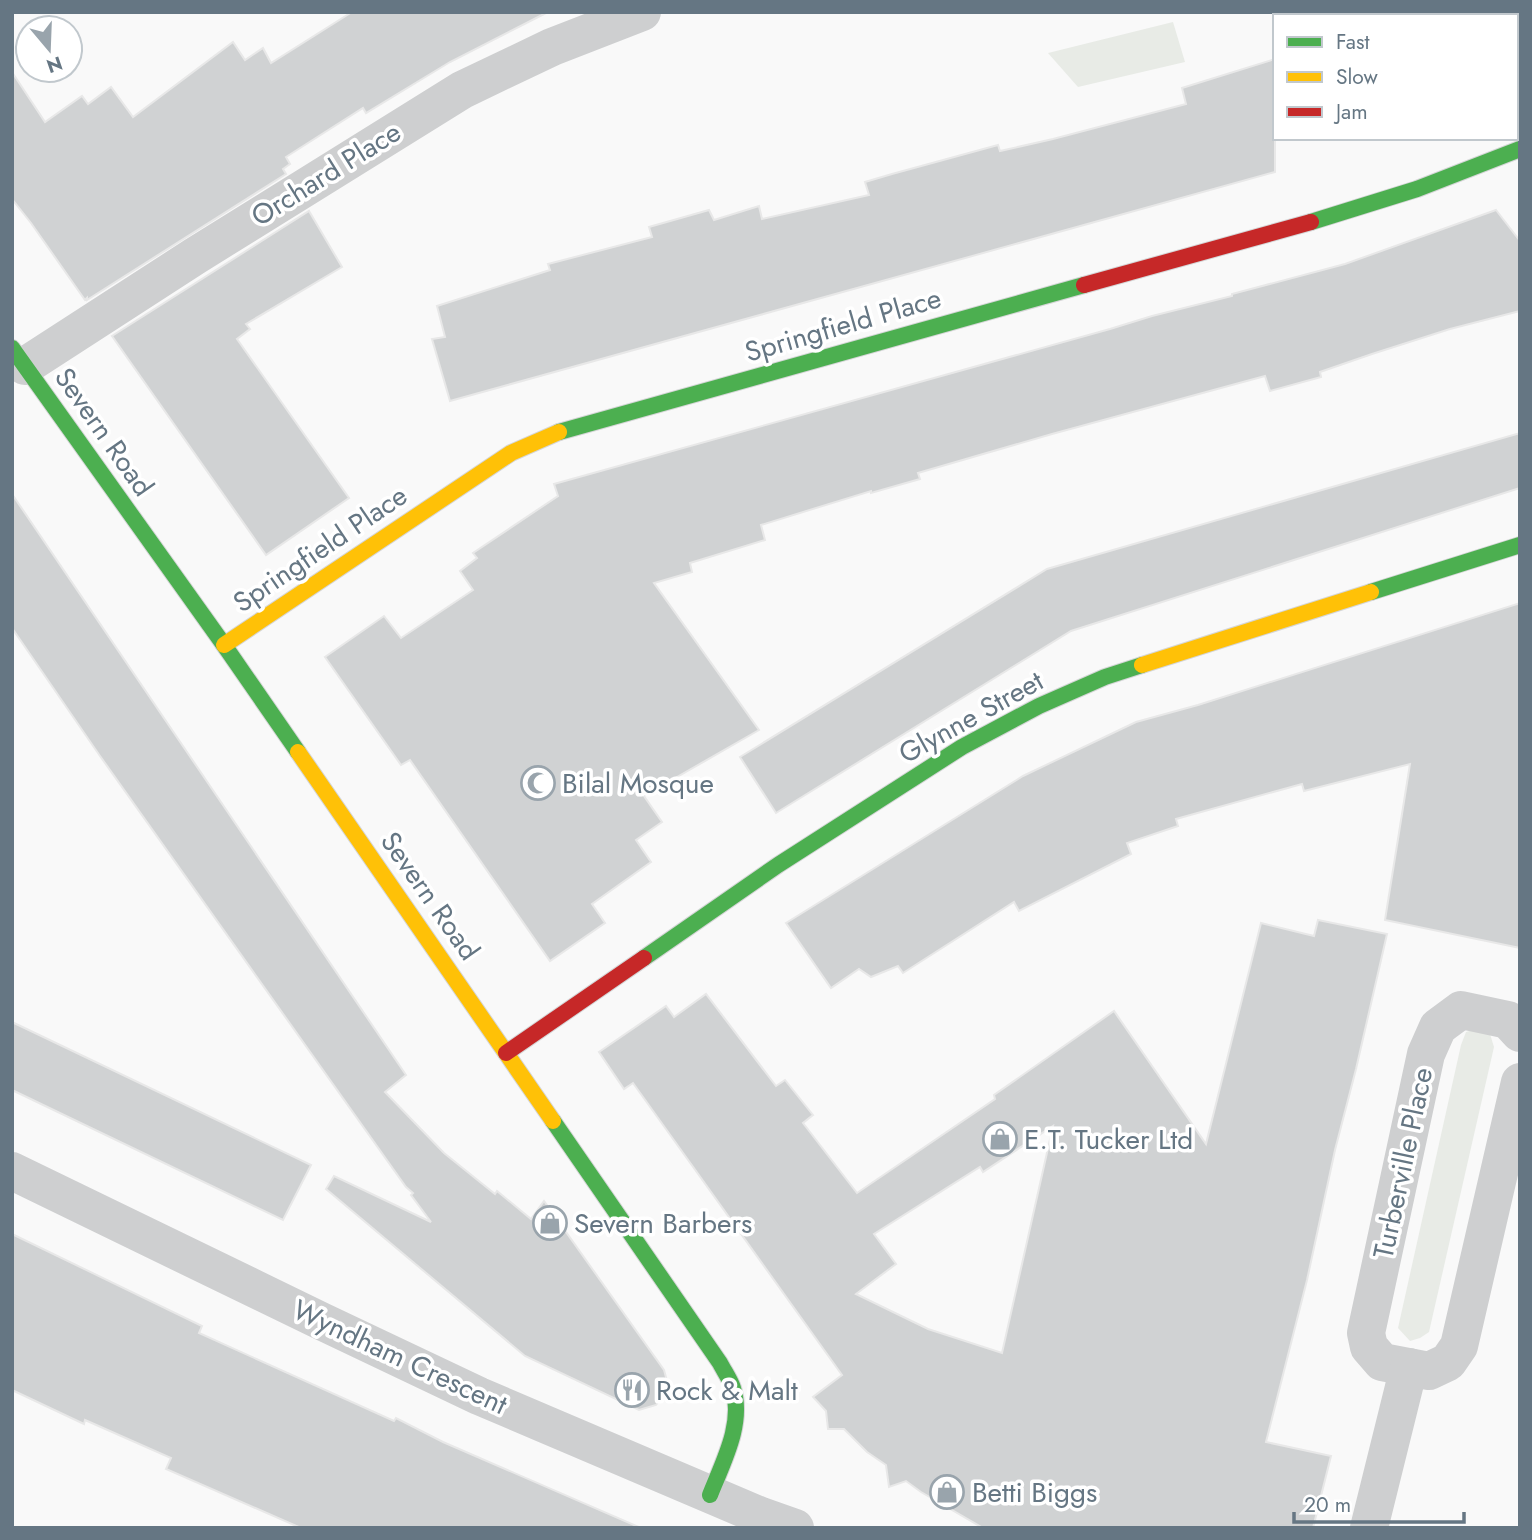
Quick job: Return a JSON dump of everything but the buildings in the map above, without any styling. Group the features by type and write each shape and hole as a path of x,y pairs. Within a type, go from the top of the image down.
{"street":[{"name":"Orchard Place","path":"19,357 195,256 462,90 552,47 642,12"},
{"name":"Springfield Place","path":"223,645 511,453 555,433 1342,213 1416,189 1520,149"},
{"name":"Severn Road","path":"19,357 223,645 720,1363 733,1387 737,1416 733,1437 710,1495"},
{"name":"Glynne Street","path":"506,1053 778,865 962,747 1039,706 1105,677 1520,545"},
{"name":"Turberville Place","path":"1520,1033 1508,1020 1461,1010 1438,1027 1426,1054 1366,1333 1369,1348 1381,1362 1429,1371 1448,1362 1459,1346 1520,1082"},
{"name":"Wyndham Crescent","path":"12,1171 480,1396 771,1524"},
{"path":"1369,1528 1409,1367"}],"shaded area":[{"path":"1173,22 1185,62 1078,87 1048,53"},
{"path":"1482,1027 1490,1034 1494,1047 1429,1332 1410,1341 1398,1328 1461,1045 1466,1032"}],"traffic: fast":[{"path":"1311,222 1417,189 1520,149"},
{"path":"559,432 1084,285"},
{"path":"12,348 298,752"},
{"path":"1371,592 1520,545"},
{"path":"644,958 778,865 962,747 1039,706 1105,677 1142,665"},
{"path":"553,1121 720,1363 732,1385 736,1402 734,1429 710,1495"}],"traffic: slow":[{"path":"224,645 511,453 559,432"},
{"path":"1142,665 1371,592"},
{"path":"298,752 553,1121"}],"traffic: jam":[{"path":"1084,285 1311,222"},
{"path":"506,1053 644,958"}],"place":[{"name":"Bilal Mosque","path":"538,783"},
{"name":"E.T. Tucker Ltd","path":"1000,1139"},
{"name":"Severn Barbers","path":"550,1223"},
{"name":"Rock & Malt","path":"632,1390"},
{"name":"Betti Biggs","path":"947,1492"}]}
